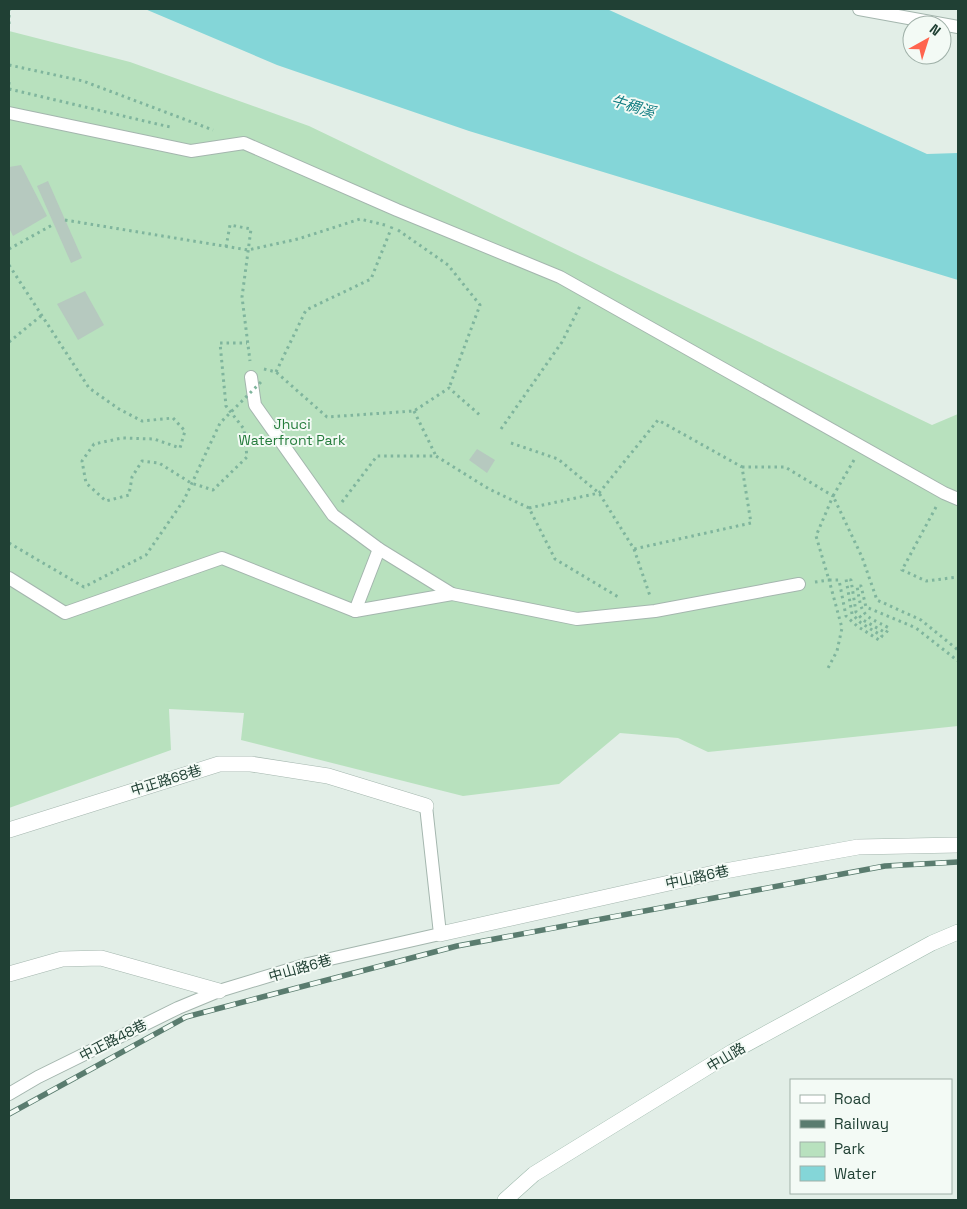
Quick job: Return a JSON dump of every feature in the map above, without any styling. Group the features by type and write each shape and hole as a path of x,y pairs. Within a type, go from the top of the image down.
{"street":[{"name":"中正路68巷","path":"9,830 218,764 251,764 328,776 426,806"},
{"name":"中山路6巷","path":"440,934 714,873 858,847 958,845"},
{"name":"中山路","path":"505,1200 534,1174 732,1052 932,943 958,932"},
{"path":"9,974 62,959 102,958 219,992"}],"lane":[{"path":"859,9 958,27"},
{"path":"9,112 190,151 244,143 397,210 560,277 944,493 958,499"},
{"path":"255,374 255,405 332,515 379,549 452,594 577,619 649,612 799,584"},
{"path":"355,610 379,549"},
{"path":"9,578 65,613 222,558 355,610 452,594"},
{"path":"426,806 440,934"},
{"name":"中山路6巷","path":"219,992 308,964 440,934"},
{"name":"中正路48巷","path":"9,1094 178,1008 219,992"}],"path":[{"path":"9,9 9,24"},
{"path":"9,65 83,80 244,143"},
{"path":"9,82 9,93"},
{"path":"9,89 174,128"},
{"path":"9,543 84,587 146,555 184,500 220,423 255,374 276,372 326,418 414,411 449,388 480,305 448,265 392,226 360,219 298,239 248,250 65,220"},
{"path":"9,249 54,224"},
{"path":"226,247 230,225 251,229 242,297 247,343 255,374"},
{"path":"276,372 306,310 371,279 392,226"},
{"path":"9,265 89,388 142,421 172,418 186,431 180,448 154,439 122,438 94,444 82,461 86,483 106,500 128,495 132,476 142,461 160,463 191,483 213,490 247,457 244,429 226,406 220,343 247,343"},
{"path":"501,429 562,342 582,301"},
{"path":"9,342 42,316"},
{"path":"449,388 482,417"},
{"path":"414,411 436,456"},
{"path":"529,508 600,493 658,420 742,467 785,467 833,496 862,557 877,600 921,620 958,650"},
{"path":"511,443 558,459 600,493 634,549 649,612"},
{"path":"827,670 837,651 842,628 816,536 833,496 862,447"},
{"path":"332,515 376,456 436,456 489,489 529,508 555,558 649,612"},
{"path":"634,549 751,523 742,467"},
{"path":"944,493 902,570 926,582 958,577"},
{"path":"799,584 839,580 846,616 857,626 879,640 882,636 860,623 852,614 846,579 851,580 856,612 863,620 886,633 889,628 867,616 861,609 857,586 862,586 866,608 916,628 958,661"}],"green space":[{"name":"Jhuci Waterfront Park","path":"9,31 130,62 309,126 932,425 958,414 958,726 708,752 678,738 620,733 559,784 463,796 241,740 244,713 169,709 171,750 9,808"}],"water":[{"name":"牛稠溪","path":"145,9 607,9 927,154 958,153 958,280 469,131 277,65"}],"building":[{"path":"21,165 47,216 13,236 9,228 9,167"},
{"path":"48,181 82,258 71,263 37,186"},
{"path":"85,291 104,325 78,340 57,304"},
{"path":"477,449 495,460 487,473 469,460"}],"railway":[{"path":"9,1114 186,1017 457,946 885,866 958,862"}]}
